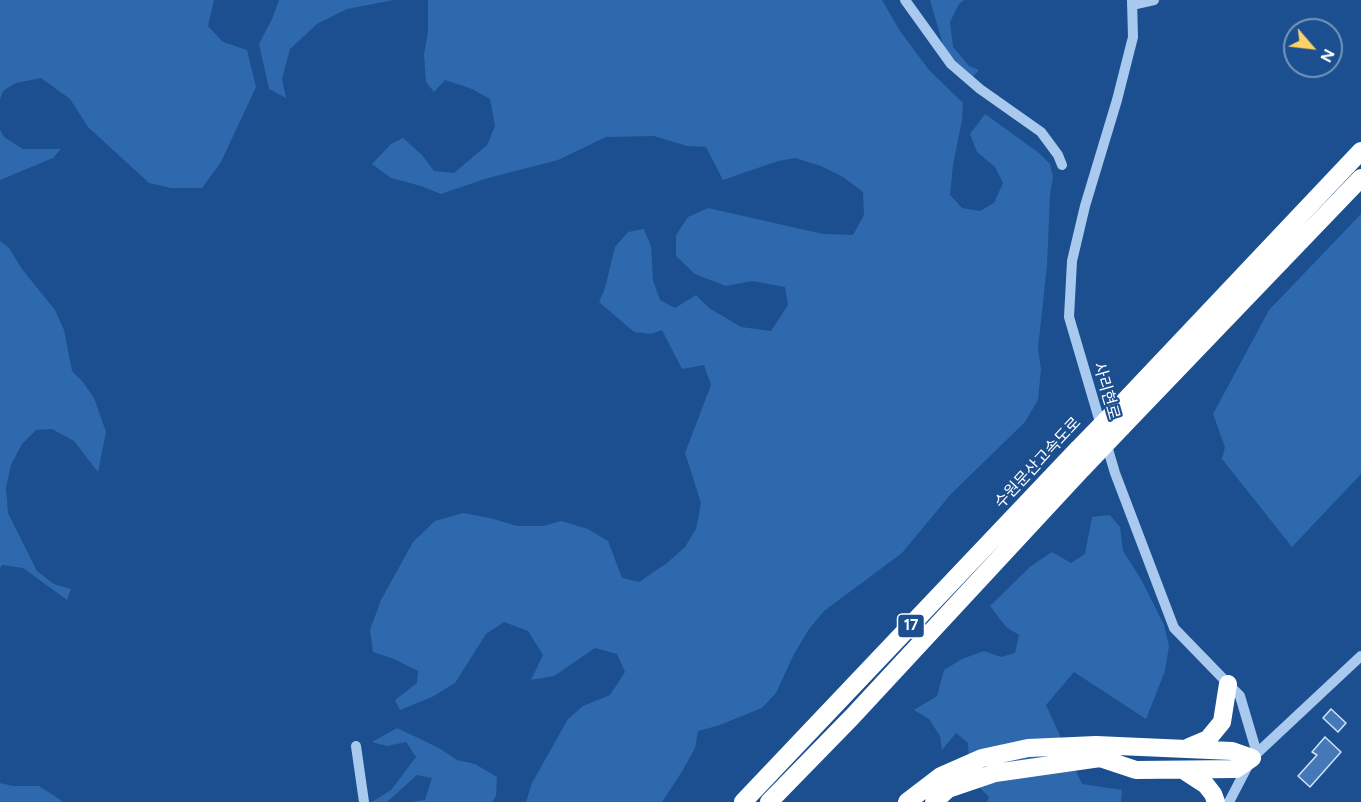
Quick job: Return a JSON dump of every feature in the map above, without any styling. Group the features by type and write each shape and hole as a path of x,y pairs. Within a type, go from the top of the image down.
{"highway":[{"name":"수원문산고속도로","path":"743,802 1361,151"},
{"name":"17","path":"769,802 852,717 1083,468 1361,178"},
{"path":"1184,749 1208,739 1222,722 1228,684"},
{"path":"907,802 941,776 982,758 1028,748 1096,745 1232,751 1252,758"},
{"path":"934,802 948,789 995,773 1100,758 1136,770 1181,770 1236,769 1252,758"},
{"path":"1181,770 1206,785 1216,802"}],"street":[{"path":"904,0 951,64 980,89 1041,132 1058,155 1062,165"},
{"path":"1132,2 1154,0"},
{"name":"사리현로","path":"1132,2 1133,38 1085,206 1072,261 1069,317 1115,473 1174,628 1240,696 1256,750 1252,758"},
{"path":"1229,802 1252,758 1361,656"},
{"path":"356,746 364,802"}],"shaded area":[{"path":"0,0 214,0 208,26 223,42 247,50 256,87 221,162 202,188 171,188 149,183 88,127 70,99 41,78 16,83 3,91 0,99"},
{"path":"279,0 394,0 347,9 317,24 290,49 282,79 286,98 269,89 259,44"},
{"path":"428,0 882,0 900,31 929,70 963,103 950,195 962,208 980,211 994,203 1003,183 995,167 977,152 970,134 985,114 1039,153 1050,164 1053,177 1047,266 1038,348 1041,369 1038,400 1025,422 951,494 902,553 824,611 809,629 794,654 776,693 762,708 698,731 695,748 662,802 526,802 532,783 568,719 583,706 610,695 625,672 617,654 595,648 554,676 531,680 543,655 528,631 504,622 486,634 455,683 432,697 400,710 395,700 417,683 418,671 373,652 370,630 381,600 413,542 435,521 463,513 517,526 543,526 561,521 588,529 608,541 622,578 639,582 667,563 685,547 696,529 701,503 685,453 711,385 704,365 682,369 662,330 651,334 634,332 599,302 605,288 615,247 628,232 644,229 651,246 653,280 660,300 675,308 696,295 709,308 741,327 771,331 788,305 785,287 752,281 726,286 695,274 676,256 676,235 688,217 708,208 823,234 853,235 864,215 863,192 843,177 821,166 795,158 778,161 723,180 706,147 687,146 654,136 606,137 558,160 488,178 441,194 391,178 372,164 391,144 403,138 422,155 434,171 454,173 487,145 495,126 490,99 472,89 445,80 434,92 426,82 424,55 428,32"},
{"path":"930,0 964,0 959,4 950,22 953,47 969,66 979,70 971,79 944,48"},
{"path":"0,130 4,137 23,149 61,149 53,158 0,180"},
{"path":"1361,214 1361,474 1292,547 1222,459 1225,447 1213,414 1269,310"},
{"path":"0,241 9,248 22,269 55,310 64,330 72,371 94,398 106,432 98,472 74,441 52,429 36,430 22,444 11,465 6,488 8,513 37,571 54,584 71,589 67,600 23,568 2,565 0,568"},
{"path":"1110,515 1120,527 1123,551 1141,579 1164,625 1169,646 1165,671 1146,719 1074,672 1046,705 1082,784 1122,790 1121,802 987,802 989,797 977,785 969,764 968,743 956,733 942,750 940,736 929,719 914,710 937,696 944,670 962,659 984,651 1001,657 1015,653 1019,635 1006,627 990,606 1031,566 1052,552 1071,563 1085,554 1092,517"},
{"path":"397,728 439,748 457,760 475,764 497,777 496,796 492,802 411,802 425,800 432,778 417,775 387,802 372,802 391,790 416,757 406,742 387,746 372,742"},
{"path":"0,783 13,786 39,786 62,802 0,802"}],"building":[{"path":"1331,709 1346,723 1338,732 1323,718"},
{"path":"1325,737 1341,752 1310,787 1298,776 1317,755 1312,752"}]}
